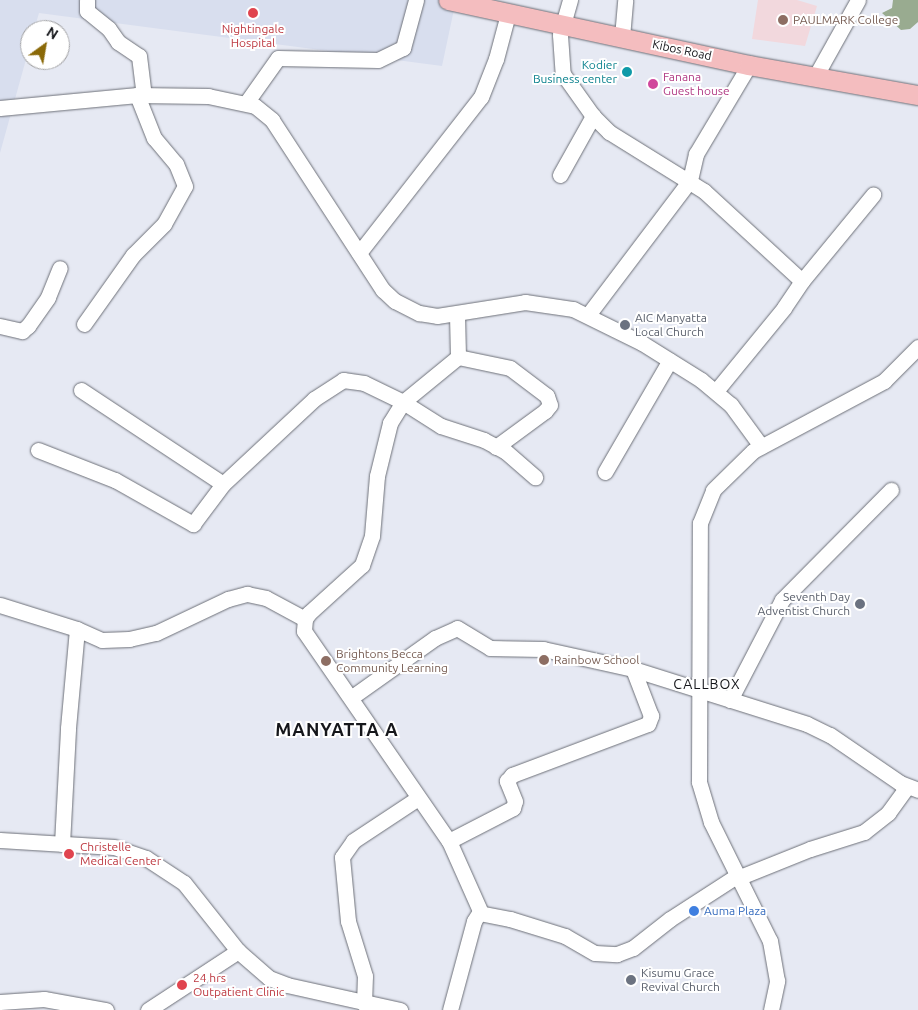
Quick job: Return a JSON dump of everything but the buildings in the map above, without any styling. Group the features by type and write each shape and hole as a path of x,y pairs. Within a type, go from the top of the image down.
{"main road":[{"name":"Kibos Road","path":"448,0 481,4 508,14 749,65 918,96"}],"street":[{"path":"84,324 134,255 164,224 185,186 176,164 154,138 140,95 141,60 87,12 87,0"},
{"path":"246,103 278,58 378,60 403,48 416,0"},
{"path":"570,0 561,24 563,74 593,116 609,132 690,180 802,280"},
{"path":"622,37 625,0"},
{"path":"815,77 858,0"},
{"path":"359,253 478,103 496,60 508,14"},
{"path":"588,315 690,180 696,154 749,65"},
{"path":"0,108 140,95 208,96 246,103 262,111 272,120 384,290 395,301 427,315 457,315 525,302 556,305 588,315 670,360 716,391 740,416 761,446"},
{"path":"560,175 593,116"},
{"path":"716,391 784,308 802,280 873,195"},
{"path":"0,326 22,331 28,326 48,297 60,268"},
{"path":"457,315 458,357"},
{"path":"771,1010 777,981 775,959 770,941 703,801 699,782 700,523 713,490 761,446 884,380 918,347"},
{"path":"458,357 403,402 390,423 383,444 372,536 367,554 358,571 305,619 304,631 309,642 352,697 418,798 449,841 481,913"},
{"path":"458,357 510,368 547,396 550,405 545,411 496,447"},
{"path":"605,472 670,360"},
{"path":"38,450 115,480 190,524 223,484 314,399 343,380 364,383 403,402 441,426 496,447 534,477"},
{"path":"81,390 223,484"},
{"path":"730,700 782,600 892,490"},
{"path":"0,605 77,629 102,640 141,637 247,594 266,598 305,619"},
{"path":"352,697 435,638 457,628 490,648 543,649 633,669 698,692 807,724 830,735 913,789 888,813 864,832 810,849 739,876 670,919 633,948 617,954 595,953 564,936 481,913"},
{"path":"62,844 68,728 77,629"},
{"path":"449,841 515,807 507,781 512,775 648,724 651,716 633,669"},
{"path":"361,1005 365,976 348,921 342,857 353,841 418,798"},
{"path":"0,840 114,847 146,858 184,883 238,951 269,978 287,985 361,1005 400,1010"},
{"path":"450,1010 474,921 481,913"},
{"path":"148,1010 238,951"},
{"path":"1,1000 44,999 106,1010"}],"shaded area":[{"path":"0,0 456,0 442,66 39,13 37,20 20,20 20,70 23,70 0,153"},
{"name":"PAULMARK College","path":"758,0 797,0 817,6 805,46 752,39"}],"green space":[{"path":"893,0 918,0 918,22 910,29 901,30 882,13 892,8"}],"place":[{"name":"Nightingale Hospital","path":"253,13"},
{"name":"PAULMARK College","path":"783,20"},
{"name":"Kodier Business center","path":"627,72"},
{"name":"Fanana Guest house","path":"653,84"},
{"name":"AIC Manyatta Local Church","path":"625,325"},
{"name":"Seventh Day Adventist Church","path":"860,604"},
{"name":"Rainbow School","path":"544,660"},
{"name":"Brightons Becca Community Learning","path":"326,661"},
{"name":"Christelle Medical Center","path":"69,854"},
{"name":"Auma Plaza","path":"694,911"},
{"name":"Kisumu Grace Revival Church","path":"631,980"},
{"name":"24 hrs Outpatient Clinic","path":"182,985"}],"district":[{"name":"CALLBOX","path":"707,684"},
{"name":"MANYATTA A","path":"337,729"}]}
